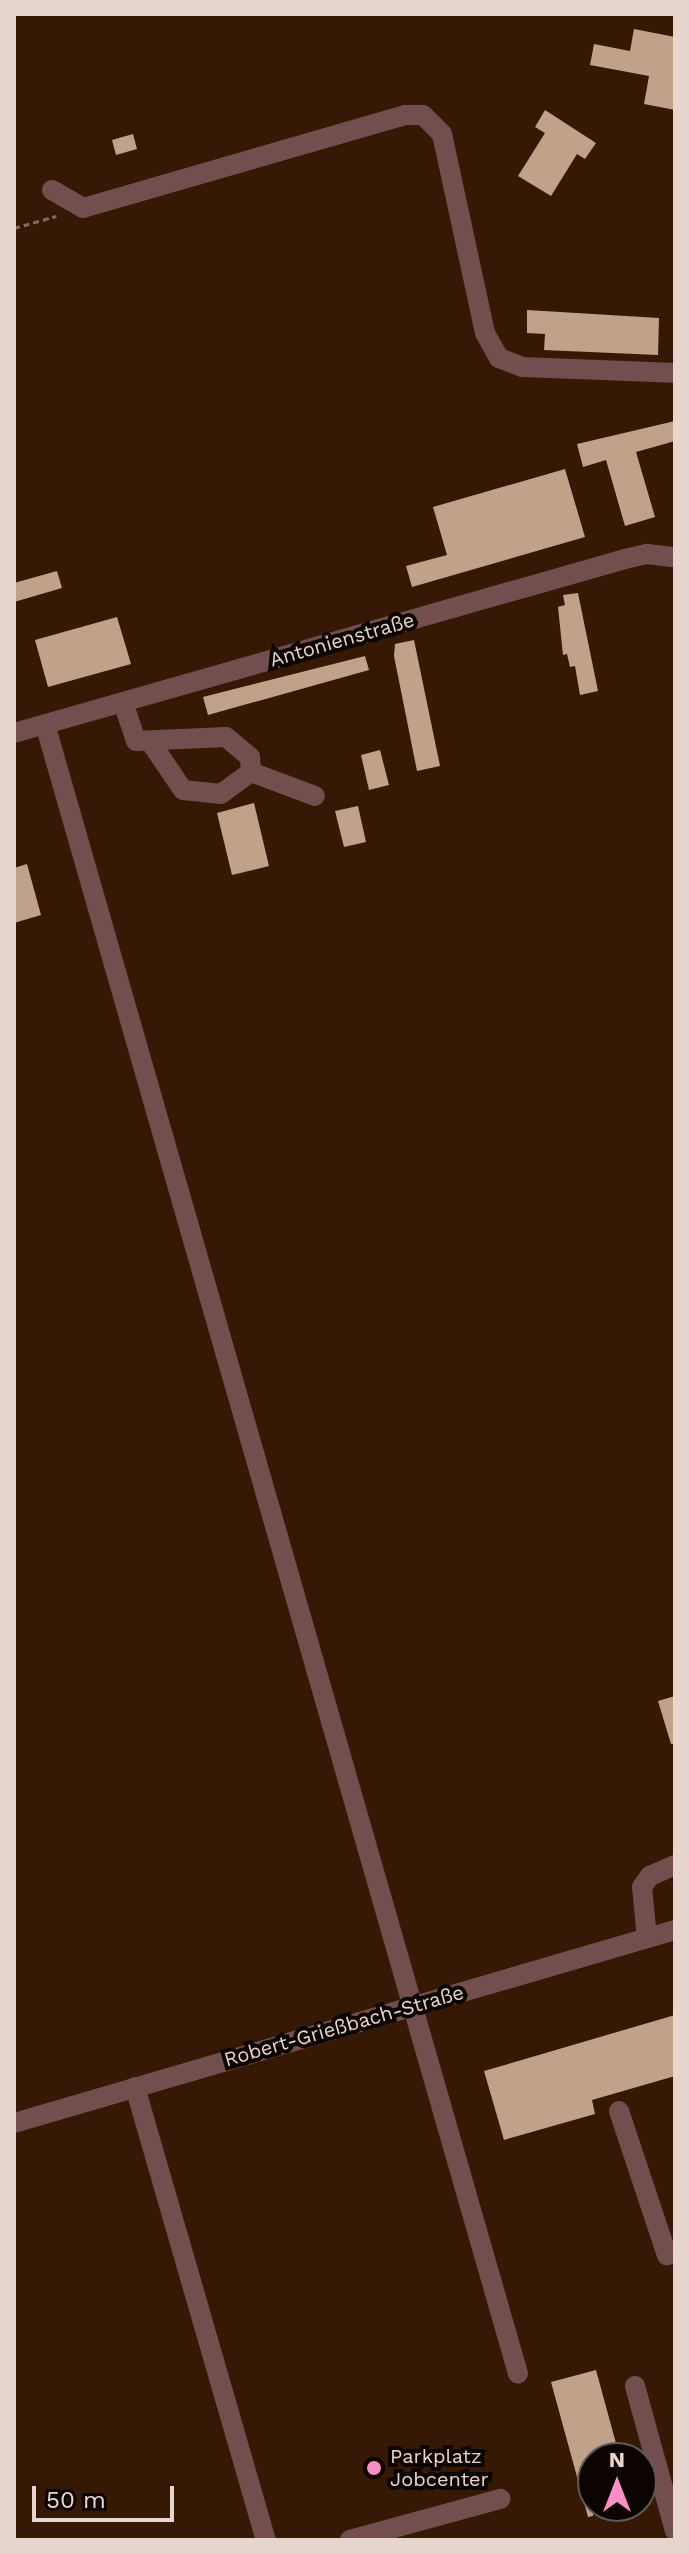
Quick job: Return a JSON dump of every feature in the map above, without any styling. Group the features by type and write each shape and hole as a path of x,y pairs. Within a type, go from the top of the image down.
{"street":[{"path":"52,190 83,208 405,115 423,115 442,134 485,333 499,358 522,367 675,373"},
{"name":"Antonienstraße","path":"14,733 625,559 647,554 674,557"},
{"path":"123,702 136,741 151,743 187,735 226,737 250,757 251,772"},
{"path":"45,724 415,2005 433,2087 518,2374"},
{"path":"151,743 183,790 221,794 251,772"},
{"path":"251,772 315,796"},
{"path":"647,1938 642,1887 650,1876 675,1865"},
{"name":"Robert-Grießbach-Straße","path":"14,2123 675,1930"},
{"path":"135,2087 266,2540"},
{"path":"619,2111 667,2255 675,2252"},
{"path":"635,2386 675,2531"},
{"path":"350,2540 500,2499"}],"path":[{"path":"14,228 83,208"}],"shaded area":[{"path":"14,14 675,14 675,2540 14,2540"}],"building":[{"path":"634,29 675,37 675,110 644,104 649,76 590,65 594,44 630,51"},
{"path":"545,110 596,143 585,159 577,154 551,196 518,176 545,133 535,127"},
{"path":"133,134 137,149 116,155 112,140"},
{"path":"527,310 659,318 658,355 544,350 545,334 527,333"},
{"path":"675,421 675,441 636,452 655,517 625,526 606,460 583,467 577,444"},
{"path":"565,469 585,537 412,587 406,566 447,555 433,507"},
{"path":"57,571 62,588 14,602 14,583"},
{"path":"578,593 598,691 580,695 575,666 570,667 567,654 563,655 558,607 565,605 563,595"},
{"path":"117,617 131,664 48,687 35,640"},
{"path":"414,640 440,766 417,771 394,656 395,644"},
{"path":"365,656 369,670 208,715 203,697"},
{"path":"380,750 389,785 369,790 361,755"},
{"path":"254,803 269,866 232,875 217,813"},
{"path":"358,806 366,842 344,847 335,811"},
{"path":"27,864 41,915 14,923 14,868"},
{"path":"675,1696 675,1744 671,1744 658,1701"},
{"path":"675,2015 675,2076 592,2100 595,2114 504,2140 484,2071"},
{"path":"596,2370 616,2442 577,2442 577,2477 551,2382"}],"place":[{"name":"Parkplatz Jobcenter","path":"374,2468"}]}
